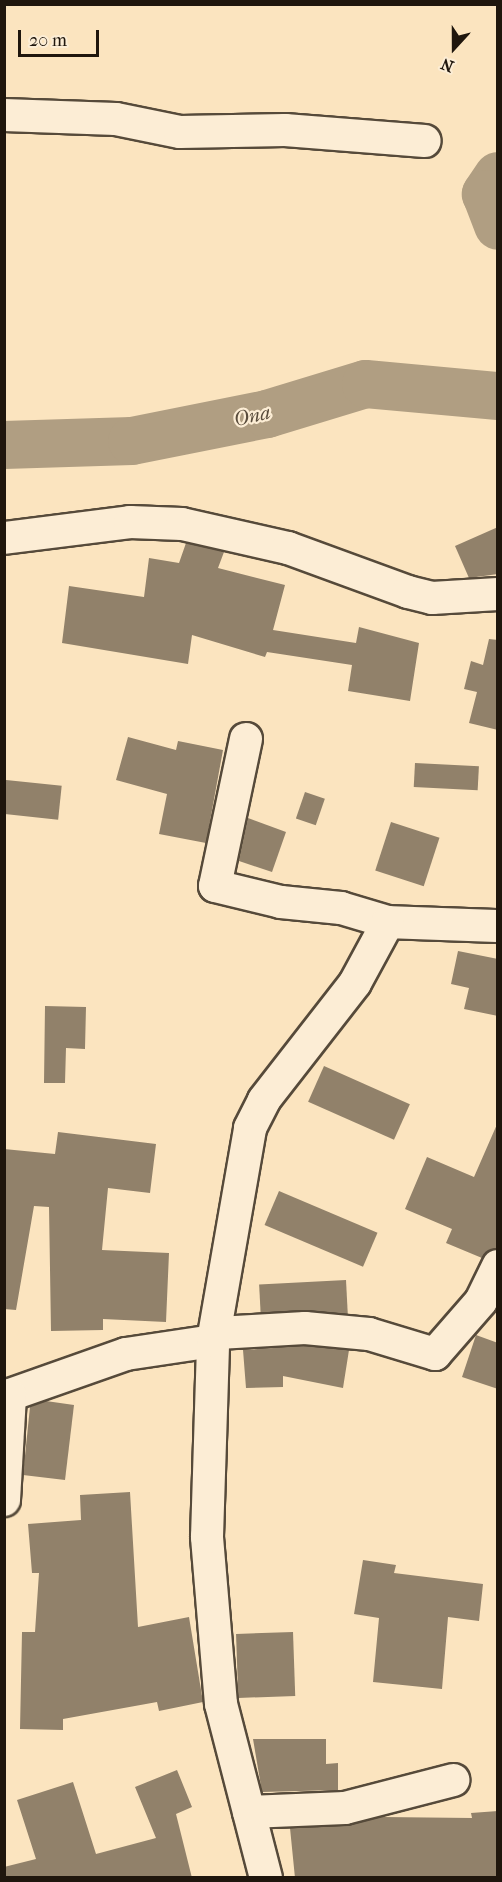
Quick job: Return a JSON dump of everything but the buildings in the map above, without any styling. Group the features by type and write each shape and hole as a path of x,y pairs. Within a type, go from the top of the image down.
{"street":[{"path":"4,115 116,119 180,132 285,130 425,141"},
{"path":"4,538 130,522 182,524 288,548 408,592 432,598 498,594"},
{"path":"246,739 215,885 281,902 341,908 388,922 498,926"},
{"path":"266,1878 221,1704 207,1536 211,1377 215,1337 250,1128 264,1100 355,983 388,922"},
{"path":"4,1500 7,1396 126,1354 215,1337 305,1328 369,1334 435,1354 481,1301 498,1266"},
{"path":"178,1345 211,1377"},
{"path":"249,1812 345,1808 453,1780"}],"waterway":[{"name":"Ona","path":"498,176 486,194 498,226"},
{"name":"Ona","path":"4,445 132,441 267,414 366,384 498,396"}]}
